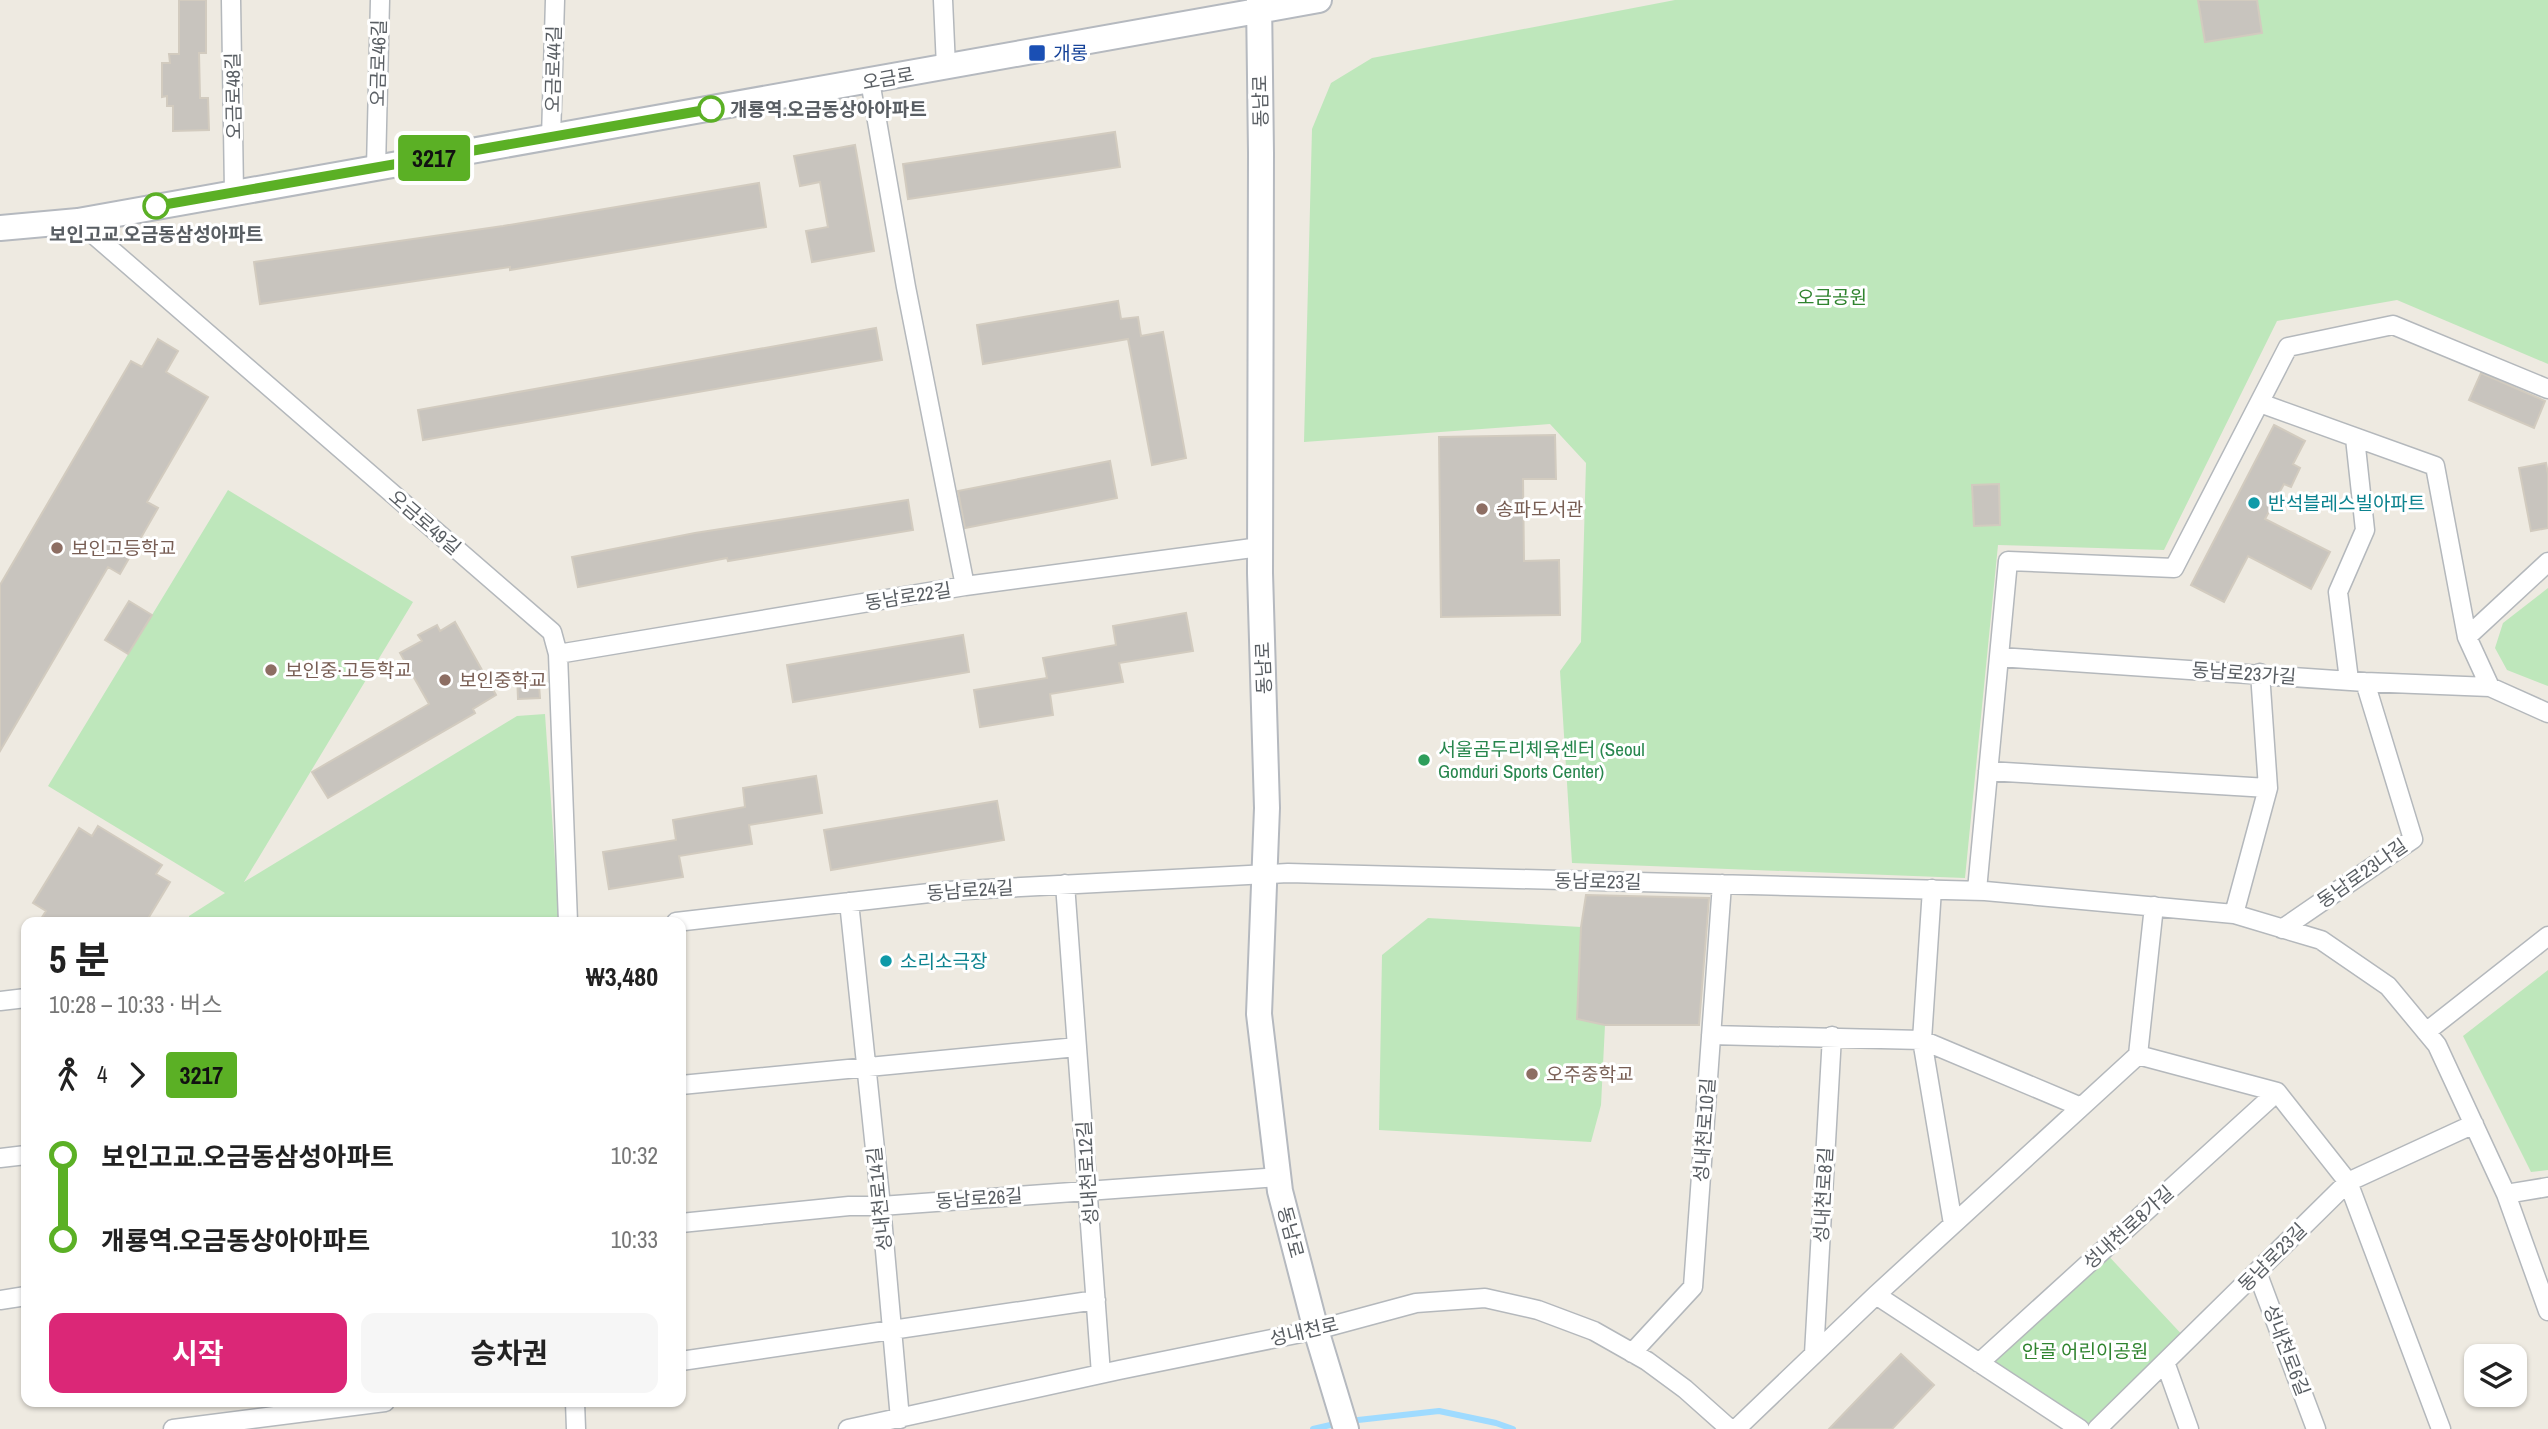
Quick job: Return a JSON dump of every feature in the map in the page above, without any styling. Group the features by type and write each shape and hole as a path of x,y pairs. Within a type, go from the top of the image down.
{"main road":[{"name":"오금로","path":"0,228 78,221 870,81 1259,5 1320,0"},
{"name":"동남로","path":"1259,5 1260,547 1267,808 1259,1014 1280,1191 1316,1330 1346,1429"}],"street":[{"name":"오금로48길","path":"231,0 234,192"},
{"name":"오금로46길","path":"376,168 380,0"},
{"name":"오금로44길","path":"551,138 555,0"},
{"path":"943,0 946,67"},
{"path":"870,81 906,287 965,586"},
{"name":"오금로49길","path":"78,221 552,632 558,654 568,917"},
{"path":"1978,890 2007,561 2174,568 2288,347 2393,325 2548,389"},
{"path":"2260,403 2435,466 2467,637 2490,687"},
{"name":"동남로23나길","path":"2283,929 2413,839 2357,681 2338,592 2365,530 2356,438"},
{"name":"동남로22길","path":"558,654 965,586 1260,547"},
{"path":"2467,637 2548,562"},
{"name":"동남로23가길","path":"1999,657 2357,681 2490,687 2548,713"},
{"path":"2234,914 2268,788 2260,673"},
{"path":"1988,771 2268,788"},
{"name":"동남로23길","path":"1264,874 1978,890 2234,914 2321,940 2388,986 2437,1045 2506,1194 2548,1311"},
{"name":"동남로24길","path":"686,921 947,891 1264,874"},
{"name":"성내천로12길","path":"1065,884 1101,1374"},
{"name":"성내천로10길","path":"1632,1353 1693,1287 1723,884"},
{"path":"1932,889 1922,1040 1954,1224"},
{"name":"성내천로14길","path":"849,902 900,1419"},
{"path":"1735,1429 1876,1295 2138,1055 2154,906"},
{"path":"2426,1032 2548,936"},
{"path":"0,1001 21,999"},
{"path":"1711,1035 1922,1040 2081,1107"},
{"name":"성내천로8길","path":"1814,1354 1832,1036"},
{"path":"686,1085 1077,1046"},
{"path":"2138,1055 2277,1092 2348,1182 2441,1429"},
{"name":"성내천로8가길","path":"1979,1363 2277,1092"},
{"name":"동남로23길","path":"2097,1429 2348,1182 2474,1124"},
{"path":"0,1158 21,1156"},
{"name":"동남로26길","path":"686,1222 849,1206 881,1206 1279,1177"},
{"path":"2506,1194 2548,1186"},
{"name":"성내천로6길","path":"2257,1272 2316,1429"},
{"path":"1876,1295 2080,1429"},
{"path":"0,1300 21,1297"},
{"name":"성내천로","path":"848,1429 1316,1330 1416,1303 1485,1298 1538,1310 1594,1331 1685,1389 1730,1429"},
{"path":"686,1360 1096,1300"},
{"path":"2165,1362 2189,1429"},
{"path":"173,1429 345,1407"},
{"path":"575,1407 576,1429"}],"green space":[{"name":"오금공원","path":"1675,0 2548,0 2548,364 2397,300 2277,321 2164,550 1998,545 1965,878 1572,863 1560,671 1581,642 1586,463 1550,424 1304,442 1312,129 1331,83 1372,58"},
{"path":"228,490 413,602 244,882 517,716 545,714 559,917 189,917 225,893 48,786"},
{"path":"2548,588 2548,686 2507,670 2495,648 2503,623"},
{"path":"1428,918 1581,927 1577,1018 1605,1025 1601,1105 1591,1142 1379,1130 1382,955"},
{"path":"2548,970 2548,1170 2531,1172 2463,1036"},
{"name":"안골 어린이공원","path":"2103,1250 2187,1340 2097,1429 2080,1429 1979,1363"}],"building":[{"path":"179,0 206,0 206,53 199,53 200,98 208,98 209,130 173,131 173,106 167,106 167,96 162,97 162,63 170,63 169,54 179,54"},
{"path":"2198,0 2257,0 2262,33 2205,42"},
{"path":"1115,132 1120,167 908,199 903,164"},
{"path":"855,145 874,251 812,262 806,231 828,227 820,182 800,186 794,156"},
{"path":"759,183 766,227 510,270 510,267 260,304 254,262 503,226"},
{"path":"1118,301 1121,319 1138,317 1141,336 1163,332 1186,458 1152,465 1128,339 983,364 977,325"},
{"path":"876,328 882,360 423,440 418,410"},
{"path":"158,339 178,351 166,372 208,397 147,502 158,508 120,574 108,567 0,751 0,585 131,361 142,367"},
{"path":"2481,373 2545,401 2534,428 2469,400"},
{"name":"반석블레스빌아파트","path":"2274,425 2305,441 2293,464 2300,468 2291,487 2284,484 2265,519 2330,552 2311,589 2248,556 2224,602 2191,585"},
{"name":"송파도서관","path":"1555,435 1556,479 1523,479 1524,561 1559,560 1560,615 1441,617 1439,437"},
{"path":"1110,461 1117,498 965,528 958,491"},
{"path":"2546,463 2548,528 2531,531 2519,468"},
{"path":"1999,484 2000,525 1974,526 1972,485"},
{"path":"908,500 913,530 728,561 727,558 578,587 572,557 695,533"},
{"path":"129,601 152,615 128,654 105,640"},
{"path":"1186,613 1193,651 1119,663 1123,682 1050,694 1053,715 980,727 974,690 1047,678 1043,658 1116,645 1113,626"},
{"path":"455,622 496,695 473,709 475,713 328,798 312,772 429,704 400,653 422,641 418,635 437,625 440,631"},
{"path":"963,635 969,672 793,702 787,665"},
{"path":"538,672 540,698 518,699 517,674"},
{"path":"816,776 822,813 749,825 752,844 679,856 683,877 609,889 603,852 676,840 673,820 745,807 743,788"},
{"path":"997,801 1004,840 831,870 824,830"},
{"path":"98,826 162,865 156,874 170,882 149,917 42,917 46,911 33,903 79,828 92,836"},
{"path":"1586,895 1709,898 1699,1025 1605,1025 1577,1019 1581,927"},
{"path":"1901,1354 1934,1385 1892,1429 1829,1429"}],"waterway":[{"path":"1349,1421 1439,1411 1513,1429"},
{"path":"1313,1429 1339,1423"}],"bus line":[{"name":"3217","path":"156,206 711,109"}],"place":[{"name":"개롱","path":"1037,53"},
{"name":"개룡역.오금동상아아파트","path":"711,109"},
{"name":"보인고교.오금동삼성아파트","path":"156,206"},
{"name":"반석블레스빌아파트","path":"2254,503"},
{"name":"송파도서관","path":"1482,509"},
{"name":"보인고등학교","path":"57,548"},
{"name":"보인중·고등학교","path":"271,670"},
{"name":"보인중학교","path":"445,680"},
{"name":"서울곰두리체육센터 (Seoul Gomduri Sports Center)","path":"1424,760"},
{"name":"소리소극장","path":"886,961"},
{"name":"오주중학교","path":"1532,1074"}]}
